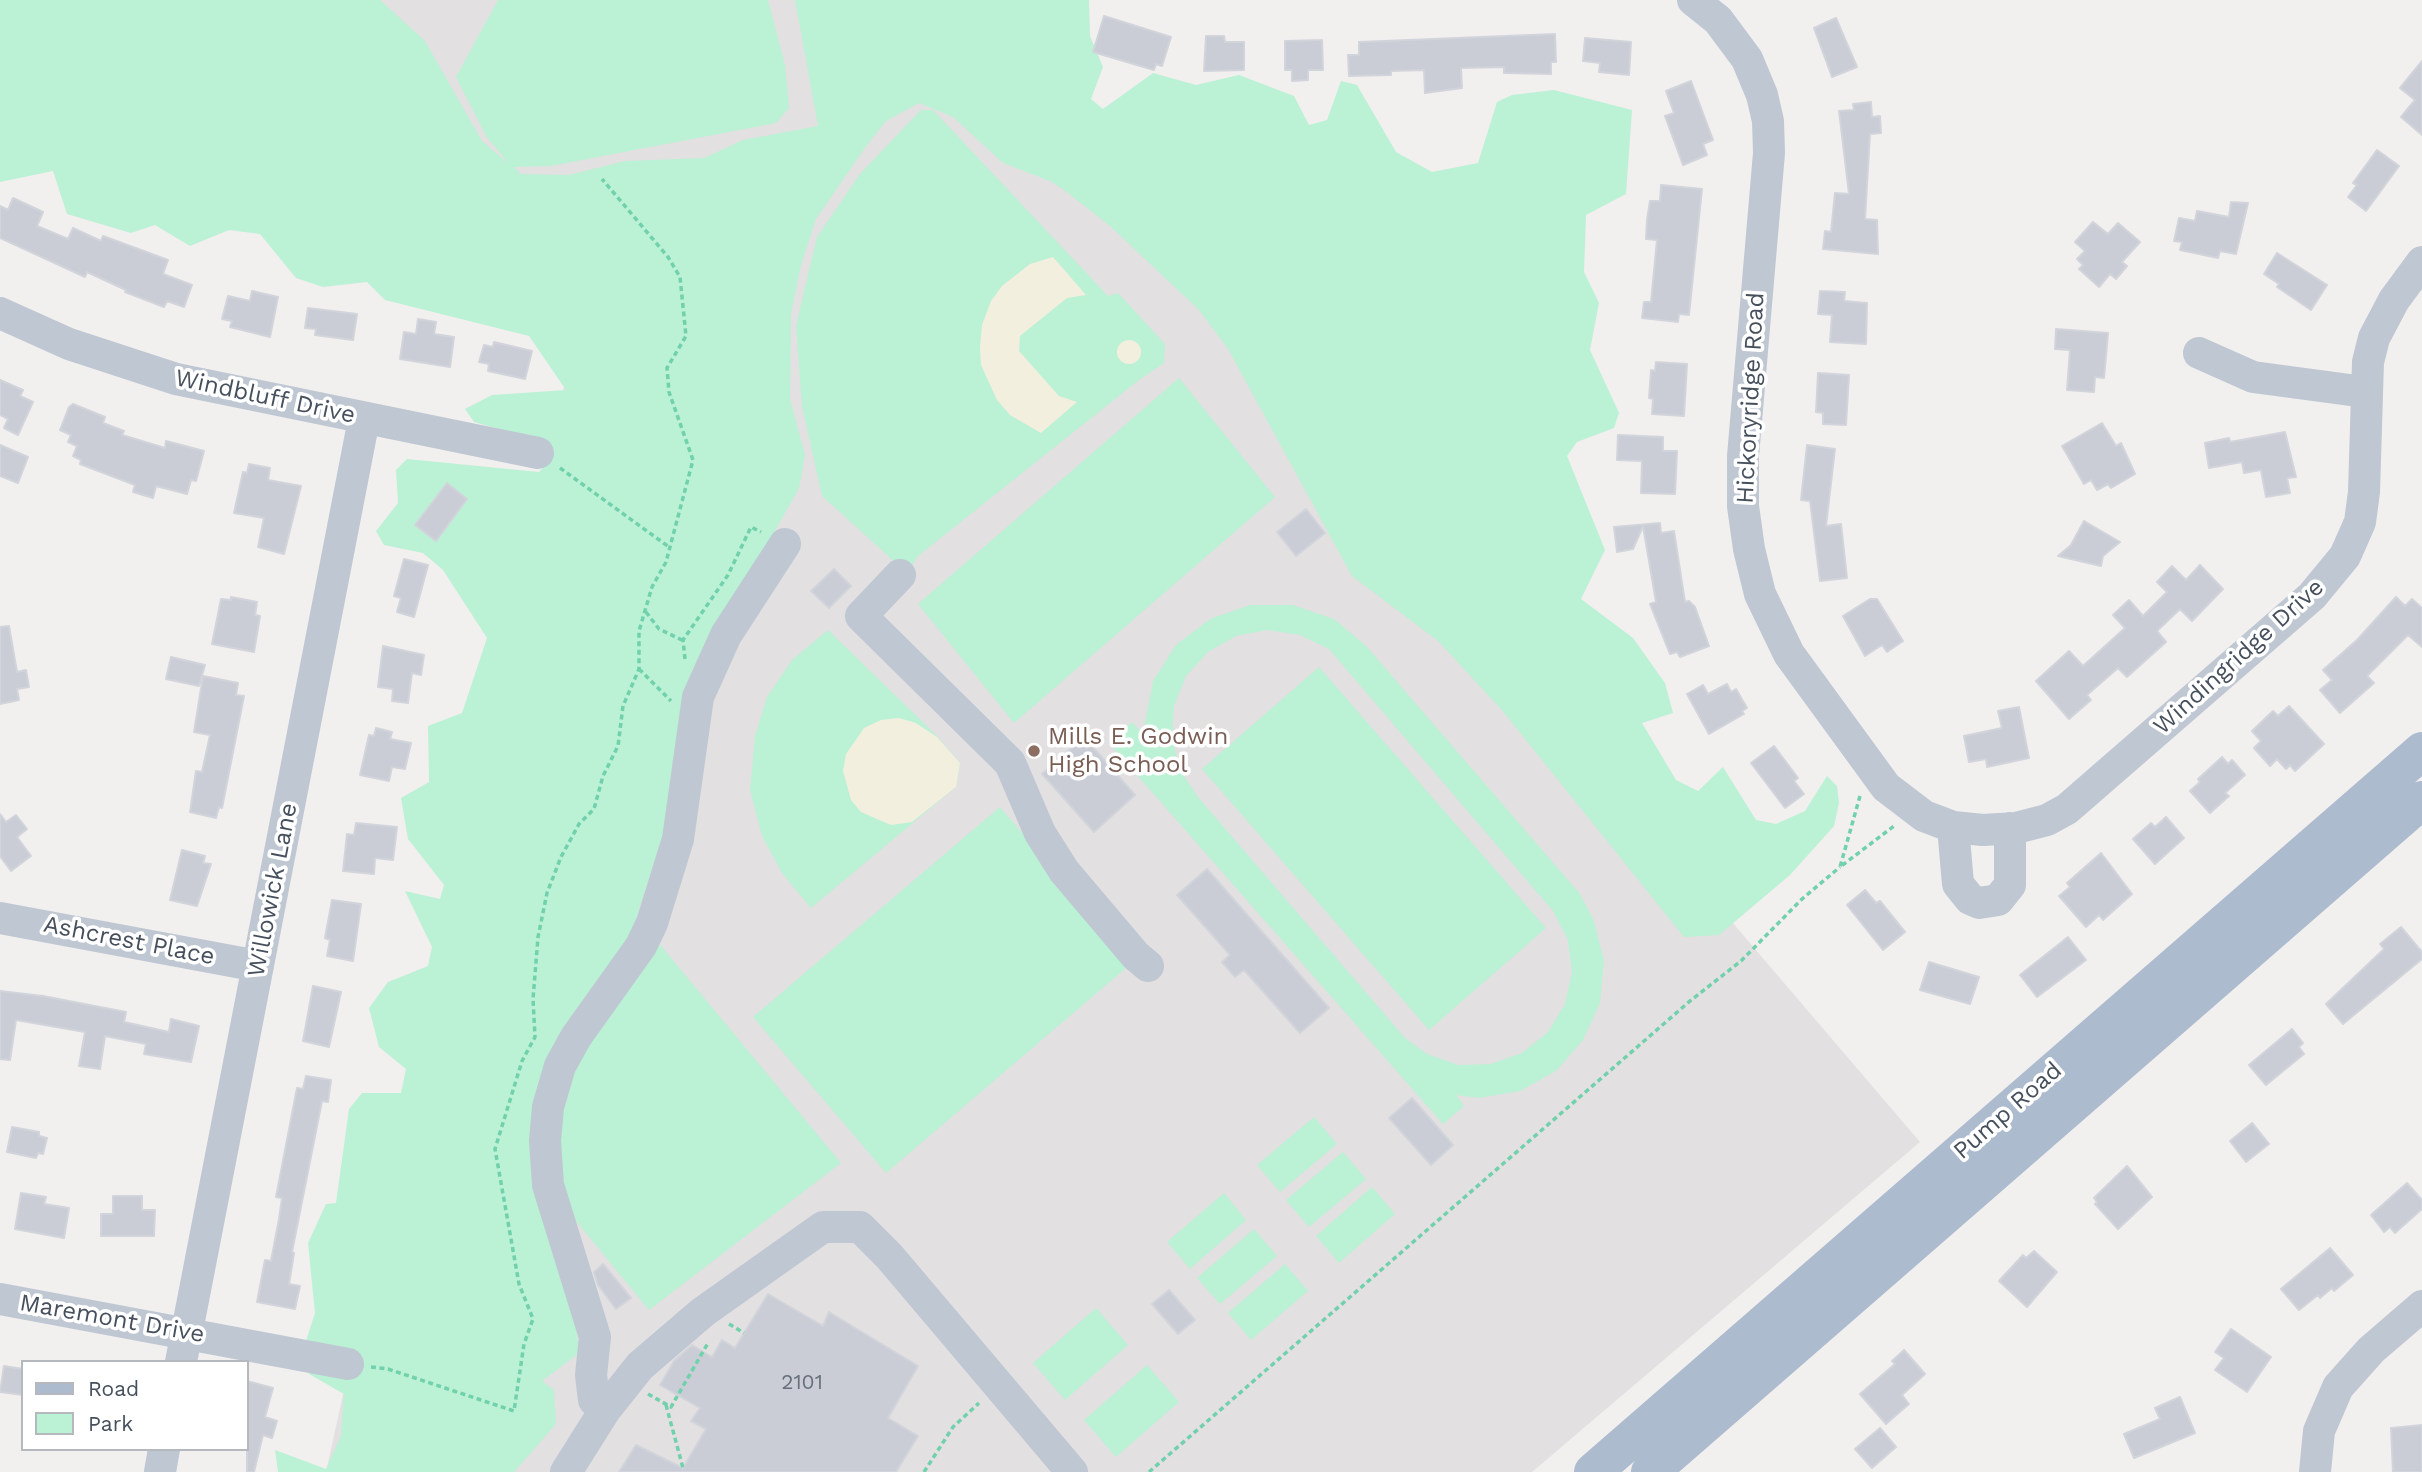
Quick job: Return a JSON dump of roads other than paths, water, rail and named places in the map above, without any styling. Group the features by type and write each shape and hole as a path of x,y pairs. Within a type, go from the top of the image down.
{"main road":[{"name":"Pump Road","path":"1593,1472 2422,751"},
{"name":"Pump Road","path":"1650,1472 2422,800"}],"street":[{"name":"Hickoryridge Road","path":"1693,0 1718,20 1747,59 1762,95 1768,121 1769,153 1743,456 1743,506 1749,549 1760,594 1789,654 1868,764 1897,797 1916,810 1982,828"},
{"name":"Windingridge Drive","path":"1982,828 2047,820 2087,794 2312,596 2345,556 2360,522 2364,492 2365,393 2374,338 2394,300 2422,262"},
{"name":"Windbluff Drive","path":"0,313 69,344 176,379 538,453"},
{"path":"2199,353 2253,377 2365,393"},
{"name":"Willowick Lane","path":"184,1347 364,419"},
{"path":"605,1410 594,1399 591,1375 595,1336 548,1185 545,1141 548,1107 560,1066 576,1037 641,946 652,923 678,839 698,697 726,635 785,544"},
{"path":"900,575 861,616 1010,763 1040,833 1064,871 1136,956 1148,966"},
{"path":"1982,828 2010,885 2005,894 1989,903 1970,899 1958,884 1982,828"},
{"name":"Ashcrest Place","path":"0,918 258,966"},
{"path":"566,1472 605,1410 640,1366 703,1312 823,1227 860,1227 889,1256 1072,1472"},
{"name":"Maremont Drive","path":"0,1299 184,1347 348,1364"},
{"path":"2315,1472 2319,1431 2337,1387 2371,1350 2422,1306"},
{"path":"160,1472 164,1451"}],"place":[{"name":"Mills E. Godwin High School","path":"1034,751"}]}
